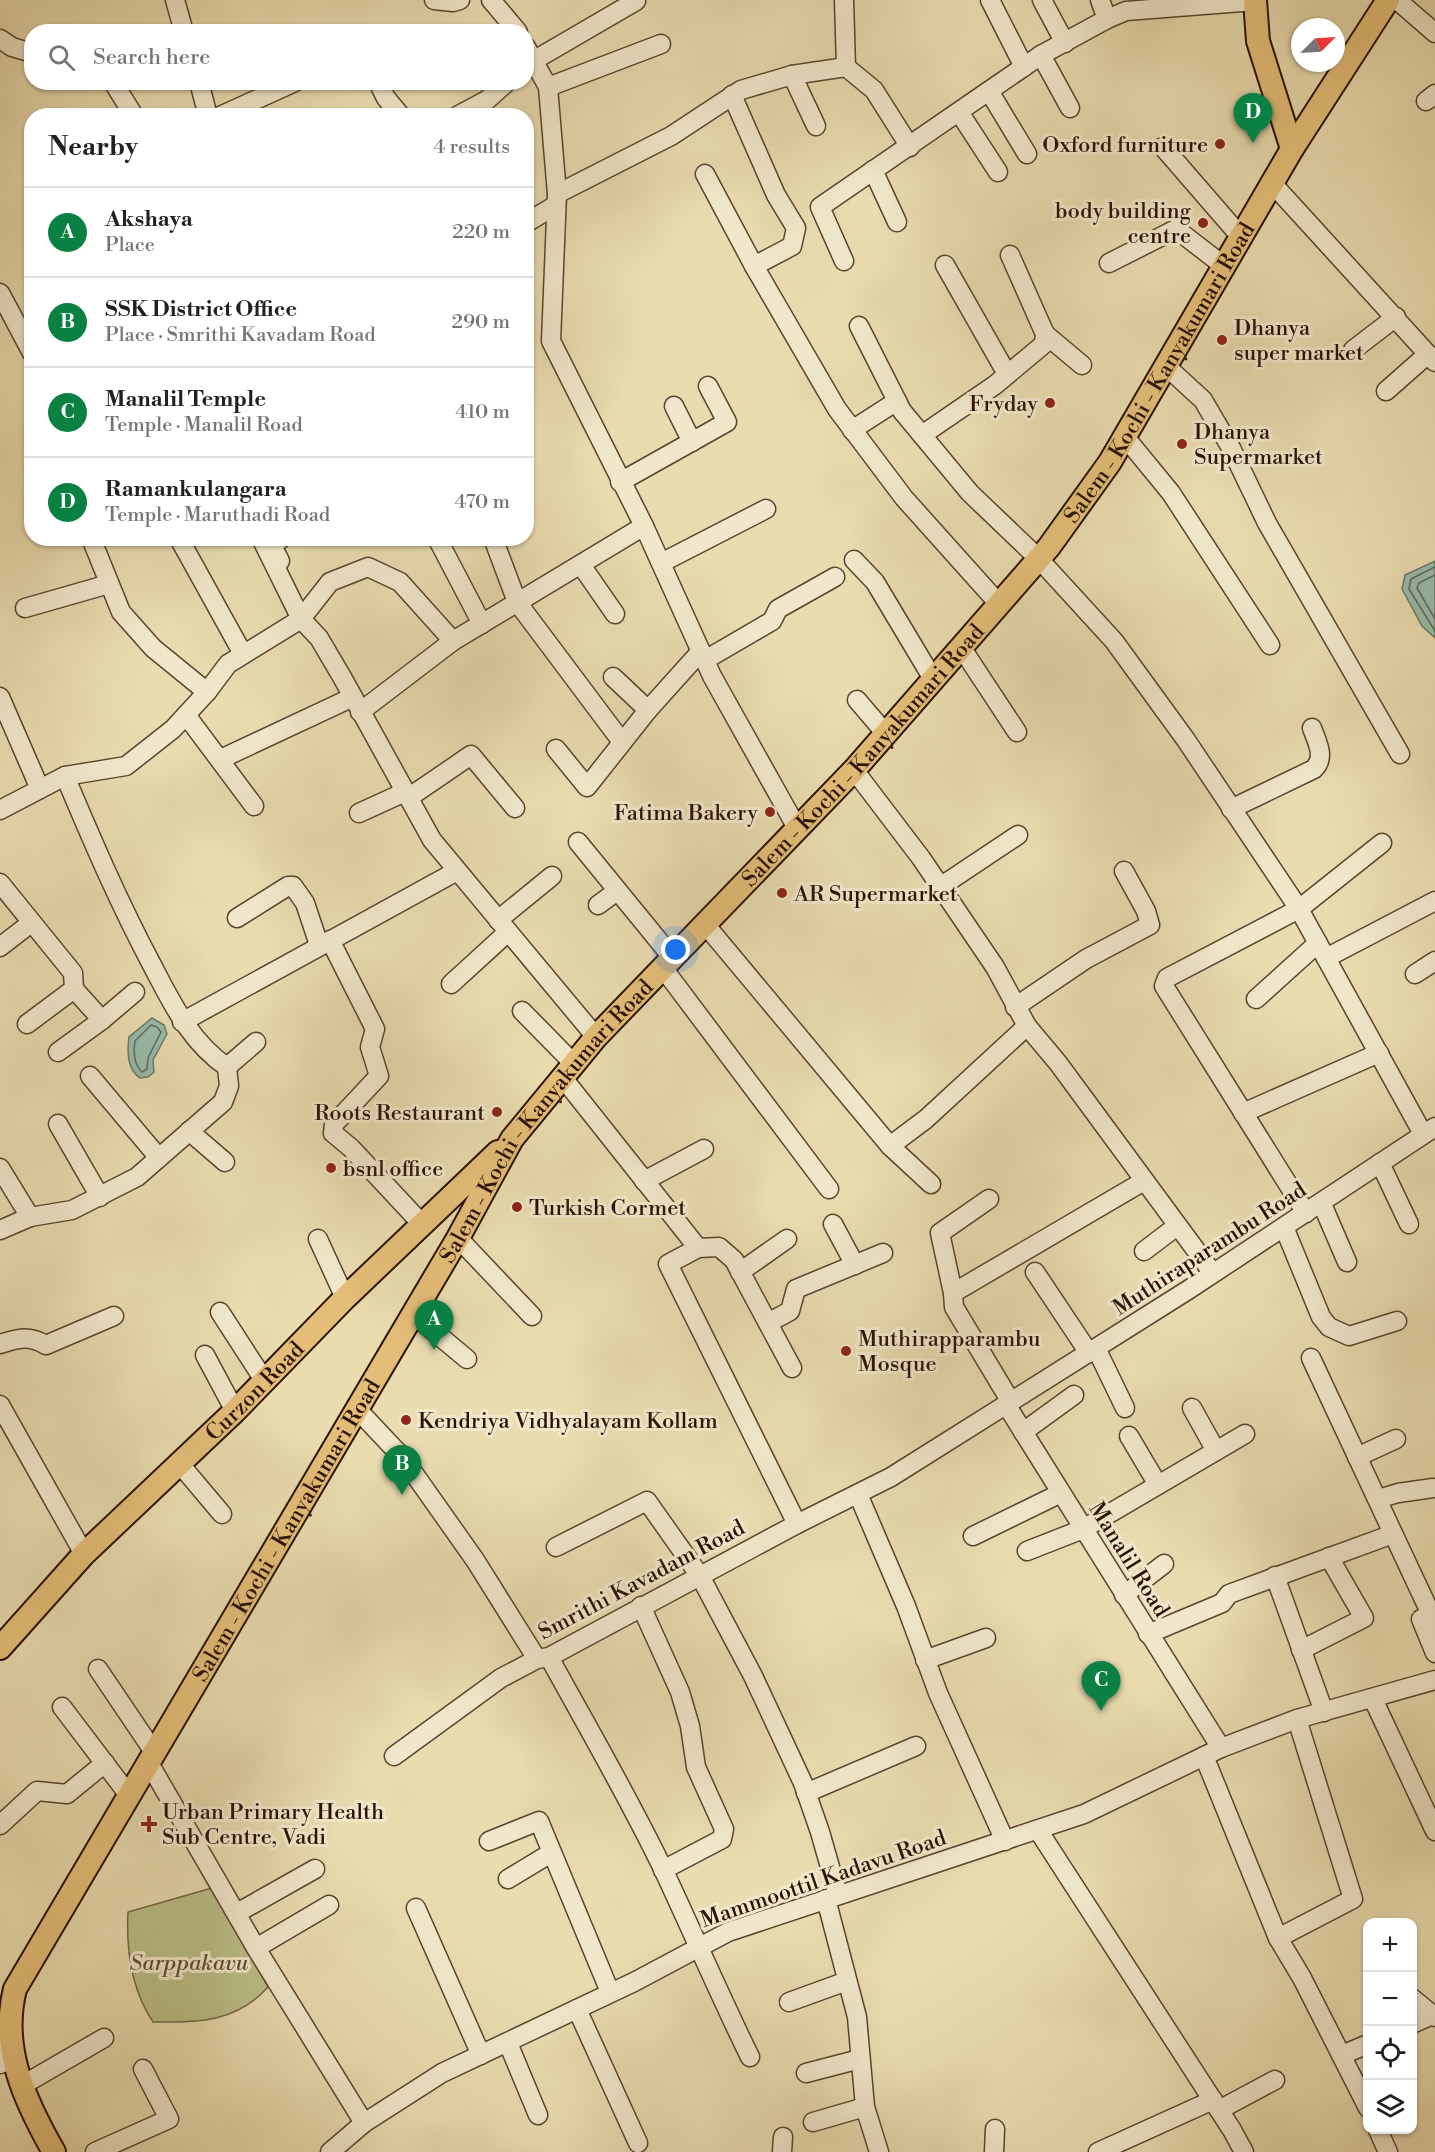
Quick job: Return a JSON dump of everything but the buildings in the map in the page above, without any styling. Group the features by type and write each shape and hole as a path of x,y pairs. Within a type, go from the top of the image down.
{"main road":[{"path":"1255,0 1258,41 1292,149"},
{"name":"Salem - Kochi - Kanyakumari Road","path":"54,2152 32,2115 21,2086 4,2057 9,2013 15,1989 458,1238 512,1139 596,1037 854,770 1038,558 1110,462 1292,149 1388,0"},
{"name":"Curzon Road","path":"0,1648 84,1554 235,1411 421,1223 512,1139"}],"street":[{"path":"175,0 182,24"},
{"path":"434,0 453,2 460,0"},
{"path":"491,0 511,24"},
{"path":"844,0 846,67"},
{"path":"990,0 1024,67"},
{"path":"1042,0 1065,43"},
{"path":"1100,0 1107,19"},
{"path":"754,266 792,246 796,228 820,207 1041,55 1107,19 1126,11 1255,0"},
{"path":"1397,0 1435,33"},
{"path":"534,54 636,1"},
{"path":"0,39 24,50"},
{"path":"548,87 661,44"},
{"path":"1041,55 1070,108"},
{"path":"534,65 548,87 557,200 551,342 644,526 703,655 796,828"},
{"path":"534,217 557,200 671,136 732,94 792,75 846,67 874,90 910,147"},
{"path":"792,75 816,126"},
{"path":"117,90 129,108"},
{"path":"200,90 206,108"},
{"path":"247,108 280,90"},
{"path":"382,90 394,108"},
{"path":"472,108 487,100 498,90"},
{"path":"989,92 1027,154"},
{"path":"732,94 776,195 796,228"},
{"path":"959,112 998,172"},
{"path":"1163,147 1241,237"},
{"path":"873,170 897,222"},
{"path":"705,174 754,266 837,409 904,498 999,604"},
{"path":"1272,183 1432,358 1386,391"},
{"path":"820,207 844,261"},
{"path":"1109,263 1176,229 1224,266"},
{"path":"1010,255 1045,334 1082,365"},
{"path":"945,265 1007,374"},
{"path":"0,293 5,318 24,343"},
{"path":"1353,350 1396,317"},
{"path":"859,327 897,401 922,435 970,493 1038,558 1114,640 1186,740 1299,909 1379,1053 1429,1130"},
{"path":"922,435 1007,374 1044,344 1045,334"},
{"path":"1167,367 1203,400 1231,448 1267,523 1400,754"},
{"path":"620,482 727,422 708,386"},
{"path":"852,430 897,401"},
{"path":"674,405 692,442"},
{"path":"1125,437 1171,493 1270,645"},
{"path":"661,563 766,509"},
{"path":"225,757 357,704 453,641 644,526"},
{"path":"94,546 121,612 153,648 207,692"},
{"path":"183,546 246,652"},
{"path":"266,546 432,840 596,1037"},
{"path":"272,546 304,614"},
{"path":"442,546 482,624"},
{"path":"496,546 517,602 622,742"},
{"path":"854,560 875,582 933,679"},
{"path":"581,566 615,614"},
{"path":"0,810 65,776 126,766 186,715 228,664 304,614 330,582 368,567 400,582 453,641"},
{"path":"556,749 587,787 648,710 703,655 772,621 778,609 835,577"},
{"path":"26,608 110,584"},
{"path":"225,603 246,652"},
{"path":"962,647 1017,732"},
{"path":"613,677 648,710"},
{"path":"0,697 40,789"},
{"path":"857,700 886,734"},
{"path":"186,715 255,806"},
{"path":"1231,809 1314,769 1320,763 1320,755 1312,728"},
{"path":"359,813 407,795 471,755 515,808"},
{"path":"854,770 940,887 995,967 1027,1026 1212,1272"},
{"path":"65,776 121,907 182,1023 209,1055 227,1067"},
{"path":"940,887 1018,835"},
{"path":"578,842 617,891 829,1189"},
{"path":"1306,1213 1164,986 1167,978 1299,909 1382,843"},
{"path":"1015,1007 1086,959 1150,925 1146,911 1124,871"},
{"path":"182,1023 324,943 458,872"},
{"path":"451,984 552,876"},
{"path":"0,883 73,973 74,989 102,1020"},
{"path":"237,918 288,886 293,886 305,903 324,943 375,1029 370,1047 379,1076 334,1124 333,1133 351,1148 421,1223"},
{"path":"598,905 617,891"},
{"path":"1256,999 1322,950 1432,909"},
{"path":"0,947 31,923"},
{"path":"704,923 890,1146 931,1184"},
{"path":"1415,974 1435,961"},
{"path":"27,1024 74,989"},
{"path":"58,1052 102,1020 135,992"},
{"path":"522,1011 568,1071 645,1181 698,1248"},
{"path":"890,1146 926,1119 1027,1026"},
{"path":"0,1230 30,1217 72,1210 137,1177 223,1102 227,1095 227,1067 256,1042"},
{"path":"1243,1113 1379,1053"},
{"path":"90,1076 159,1158"},
{"path":"58,1124 100,1197"},
{"name":"Muthiraparambu Road","path":"1009,1404 1212,1272 1322,1204 1429,1130"},
{"path":"189,1131 225,1162"},
{"path":"645,1181 704,1149"},
{"path":"1380,1163 1409,1224"},
{"path":"0,1168 30,1217"},
{"path":"953,1293 1144,1181"},
{"name":"Manalil Road","path":"989,1199 940,1233 954,1307 1023,1432 1148,1634 1213,1748 1278,1938 1302,1978 1363,2098"},
{"path":"1322,1204 1347,1262"},
{"path":"833,1224 855,1264"},
{"path":"1143,1251 1178,1226"},
{"path":"1284,1227 1321,1317 1329,1327 1349,1336 1397,1321"},
{"path":"458,1238 532,1316"},
{"path":"318,1239 345,1298"},
{"path":"740,1272 787,1239"},
{"path":"792,1368 734,1260 719,1247 698,1248 668,1264 797,1524"},
{"path":"768,1323 790,1311 796,1288 883,1254"},
{"path":"1035,1272 1092,1351 1125,1408"},
{"path":"220,1312 264,1380"},
{"path":"413,1314 467,1359"},
{"path":"0,1344 17,1338 33,1338 46,1345 114,1316"},
{"path":"205,1355 235,1411"},
{"path":"1311,1358 1393,1534 1428,1621 1435,1653"},
{"path":"1023,1432 1074,1395"},
{"name":"Smrithi Kavadam Road","path":"356,1408 403,1458 543,1658 797,1524 891,1478 1009,1404"},
{"path":"0,1405 84,1554"},
{"path":"1192,1408 1216,1451"},
{"path":"1027,1551 1083,1529 1245,1434"},
{"path":"1129,1436 1158,1485"},
{"path":"1357,1457 1396,1439"},
{"path":"179,1463 222,1514"},
{"path":"1378,1499 1433,1488"},
{"path":"973,1536 1061,1493"},
{"path":"858,1494 906,1606 925,1660 1005,1840"},
{"path":"556,1547 647,1501 700,1576 753,1676 806,1793 820,1832 847,1981 856,2017 865,2107 876,2151"},
{"path":"1148,1634 1222,1603 1229,1594 1393,1534"},
{"path":"1300,1650 1364,1618 1329,1557"},
{"path":"1124,1595 1164,1564"},
{"path":"1275,1576 1324,1712"},
{"path":"641,1606 680,1692 690,1726 696,1767 724,1829 722,1839 663,1870"},
{"path":"925,1660 986,1638"},
{"path":"394,1756 501,1678 543,1658 608,1763 663,1870 697,1948 750,2057"},
{"path":"98,1669 152,1757 256,1948 364,2123"},
{"name":"Mammoottil Kadavu Road","path":"330,2152 364,2123 442,2073 508,2043 745,1926 1084,1815 1213,1748 1298,1719 1435,1680"},
{"path":"1373,1699 1435,1831"},
{"path":"62,1707 128,1794"},
{"path":"1278,1938 1353,1899 1298,1719"},
{"path":"806,1793 916,1746"},
{"path":"0,1825 37,1791 67,1794 105,1763"},
{"path":"489,1840 539,1821 610,1992"},
{"path":"1038,1830 1244,2152"},
{"path":"508,1879 551,1853"},
{"path":"237,1913 315,1869"},
{"path":"256,1948 329,1905"},
{"path":"416,1908 481,2055"},
{"path":"789,2002 847,1981"},
{"path":"1417,2002 1433,2016 1417,2022"},
{"path":"577,2009 638,2143"},
{"path":"21,2086 104,2038"},
{"path":"508,2043 538,2115"},
{"path":"1342,2055 1363,2046"},
{"path":"806,2073 860,2059"},
{"path":"95,2152 169,2119 143,2069"},
{"path":"1098,2152 1275,2080"},
{"path":"813,2122 865,2107"},
{"path":"994,2152 995,2129"},
{"path":"1380,2134 1388,2152"}],"green space":[{"name":"Sarppakavu","path":"212,1888 268,1987 243,2008 229,2014 185,2022 153,2022 135,1983 129,1955 128,1912"}],"water":[{"path":"1435,561 1435,638 1422,626 1402,589 1405,575"},
{"path":"152,1018 164,1025 167,1034 153,1060 154,1072 148,1077 140,1078 130,1065 129,1037"}],"place":[{"name":"Ramankulangara","path":"1253,143"},
{"name":"Oxford furniture","path":"1220,144"},
{"name":"body building centre","path":"1203,223"},
{"name":"Dhanya super market","path":"1222,340"},
{"name":"Fryday","path":"1050,403"},
{"name":"Dhanya Supermarket","path":"1182,444"},
{"name":"Fatima Bakery","path":"770,812"},
{"name":"AR Supermarket","path":"782,893"},
{"name":"Roots Restaurant","path":"497,1112"},
{"name":"bsnl office","path":"331,1168"},
{"name":"Turkish Cormet","path":"517,1207"},
{"name":"Akshaya","path":"434,1350"},
{"name":"Muthirapparambu Mosque","path":"846,1351"},
{"name":"Kendriya Vidhyalayam Kollam","path":"406,1420"},
{"name":"SSK District Office","path":"402,1495"},
{"name":"Manalil Temple","path":"1101,1711"},
{"name":"Urban Primary Health Sub Centre, Vadi","path":"149,1824"}]}
